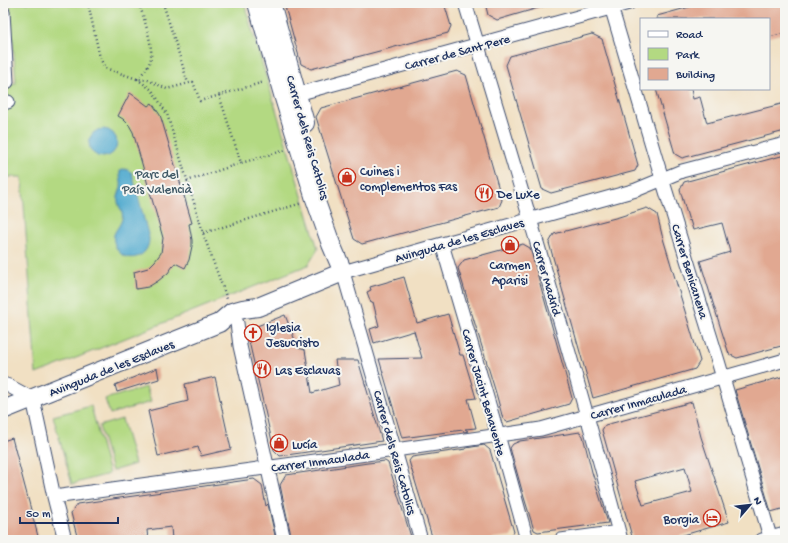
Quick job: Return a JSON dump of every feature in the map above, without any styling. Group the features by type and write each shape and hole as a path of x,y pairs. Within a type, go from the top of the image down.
{"street":[{"name":"Carrer dels Reis Catolics","path":"257,3 278,78 290,96 340,246 343,272"},
{"name":"Carrer dels Reis Catolics","path":"271,3 299,146 315,199 343,272 421,540"},
{"name":"Carrer Madrid","path":"465,3 531,219 620,536"},
{"name":"Carrer de Sant Pere","path":"290,96 478,45 584,15 610,6 629,3"},
{"name":"Carrer Benicanena","path":"610,6 723,377 768,539"},
{"path":"3,12 7,82"},
{"name":"Avinguda de les Esclaves","path":"3,410 343,272 636,190 682,171 785,144"},
{"name":"Carrer Jacint Benavente","path":"442,244 527,540"},
{"path":"316,283 328,268 334,250"},
{"path":"238,315 240,346 284,540"},
{"name":"Carrer Inmaculada","path":"54,497 541,429 785,360"},
{"path":"3,384 33,399 54,497 65,540"},
{"path":"768,539 785,534"},
{"path":"561,540 620,536"}],"path":[{"path":"88,3 100,58 105,68 137,79 148,80 167,88 193,82 200,101 278,78"},
{"path":"137,79 150,62 152,56 151,45 139,3"},
{"path":"164,3 188,83"},
{"path":"137,79 152,90 167,114 203,233 238,315"},
{"path":"219,95 241,163"},
{"path":"187,181 299,146"},
{"path":"203,233 315,199"}],"green space":[{"name":"Parc del País Valencià","path":"10,3 244,3 318,249 308,265 36,374 22,177 3,177 3,84 16,83"},
{"path":"146,387 151,402 110,414 105,399"},
{"path":"91,406 109,474 72,484 53,416"},
{"path":"122,419 135,464 112,471 99,426"}],"water":[{"path":"103,129 113,133 117,143 113,153 103,157 93,153 89,143 93,133"},
{"path":"124,169 132,173 149,238 145,251 141,255 130,258 119,252 114,241 114,234 121,223 122,217 118,196 121,189 120,171"}],"building":[{"path":"284,3 444,3 451,26 448,33 311,69 301,64"},
{"path":"485,3 545,3 545,6 497,20 488,15"},
{"path":"704,3 785,3 785,33 770,37 770,18 657,18 657,16"},
{"path":"592,34 602,39 638,165 635,171 551,193 542,189 506,65 510,56"},
{"path":"457,71 466,75 502,200 499,207 362,244 354,239 316,117 321,108"},
{"path":"656,90 691,90 693,99 700,97 707,123 785,103 785,131 682,158 675,154"},
{"path":"130,93 148,106 152,103 160,115 192,223 189,224 192,246 189,260 185,268 175,263 168,273 158,281 148,287 136,289 134,272 148,268 155,261 161,253 163,238 133,132 129,125 118,116"},
{"path":"785,155 785,345 737,358 729,354 700,261 730,252 722,223 693,230 680,190 684,182"},
{"path":"647,208 657,214 700,361 695,369 593,398 549,243 554,234"},
{"path":"523,244 530,248 572,398 569,404 507,422 503,419 458,268 464,260"},
{"path":"404,277 417,323 448,314 460,355 463,355 476,398 468,399 476,428 465,429 468,431 464,432 463,430 402,438 379,359 422,358 414,331 374,343 370,329 379,326 373,302 371,303 367,292 371,290 370,287"},
{"path":"285,315 298,348 305,350 312,393 339,385 335,360 358,360 382,441 280,456 274,450 248,337 252,328"},
{"path":"157,368 159,379 117,392 115,385"},
{"path":"785,376 785,508 771,512 735,390"},
{"path":"215,377 231,449 201,456 198,447 158,456 148,411 188,401 185,384"},
{"path":"692,402 701,437 729,522 666,540 633,540 602,430 605,425","holes":["685,467 692,492 643,505 635,481"]},
{"path":"580,432 583,436 592,472 608,523 538,532 534,530 510,448 513,444 520,441"},
{"path":"12,438 39,540 6,540 3,531 3,441"},
{"path":"484,445 490,450 514,532 511,536 479,540 433,540 409,461 412,457"},
{"path":"385,461 388,463 412,540 292,540 280,485 286,475"},
{"path":"254,479 262,485 266,506 268,504 276,540 172,540 171,527 147,530 148,540 78,540 71,513 77,504"}],"place":[{"name":"Cuines i complementos Fas","path":"347,177"},
{"name":"De Luxe","path":"484,193"},
{"name":"Carmen Aparisi","path":"510,245"},
{"name":"Iglesia Jesucristo","path":"253,333"},
{"name":"Las Esclavas","path":"262,369"},
{"name":"Lucía","path":"279,443"},
{"name":"Borgia","path":"712,518"}]}
